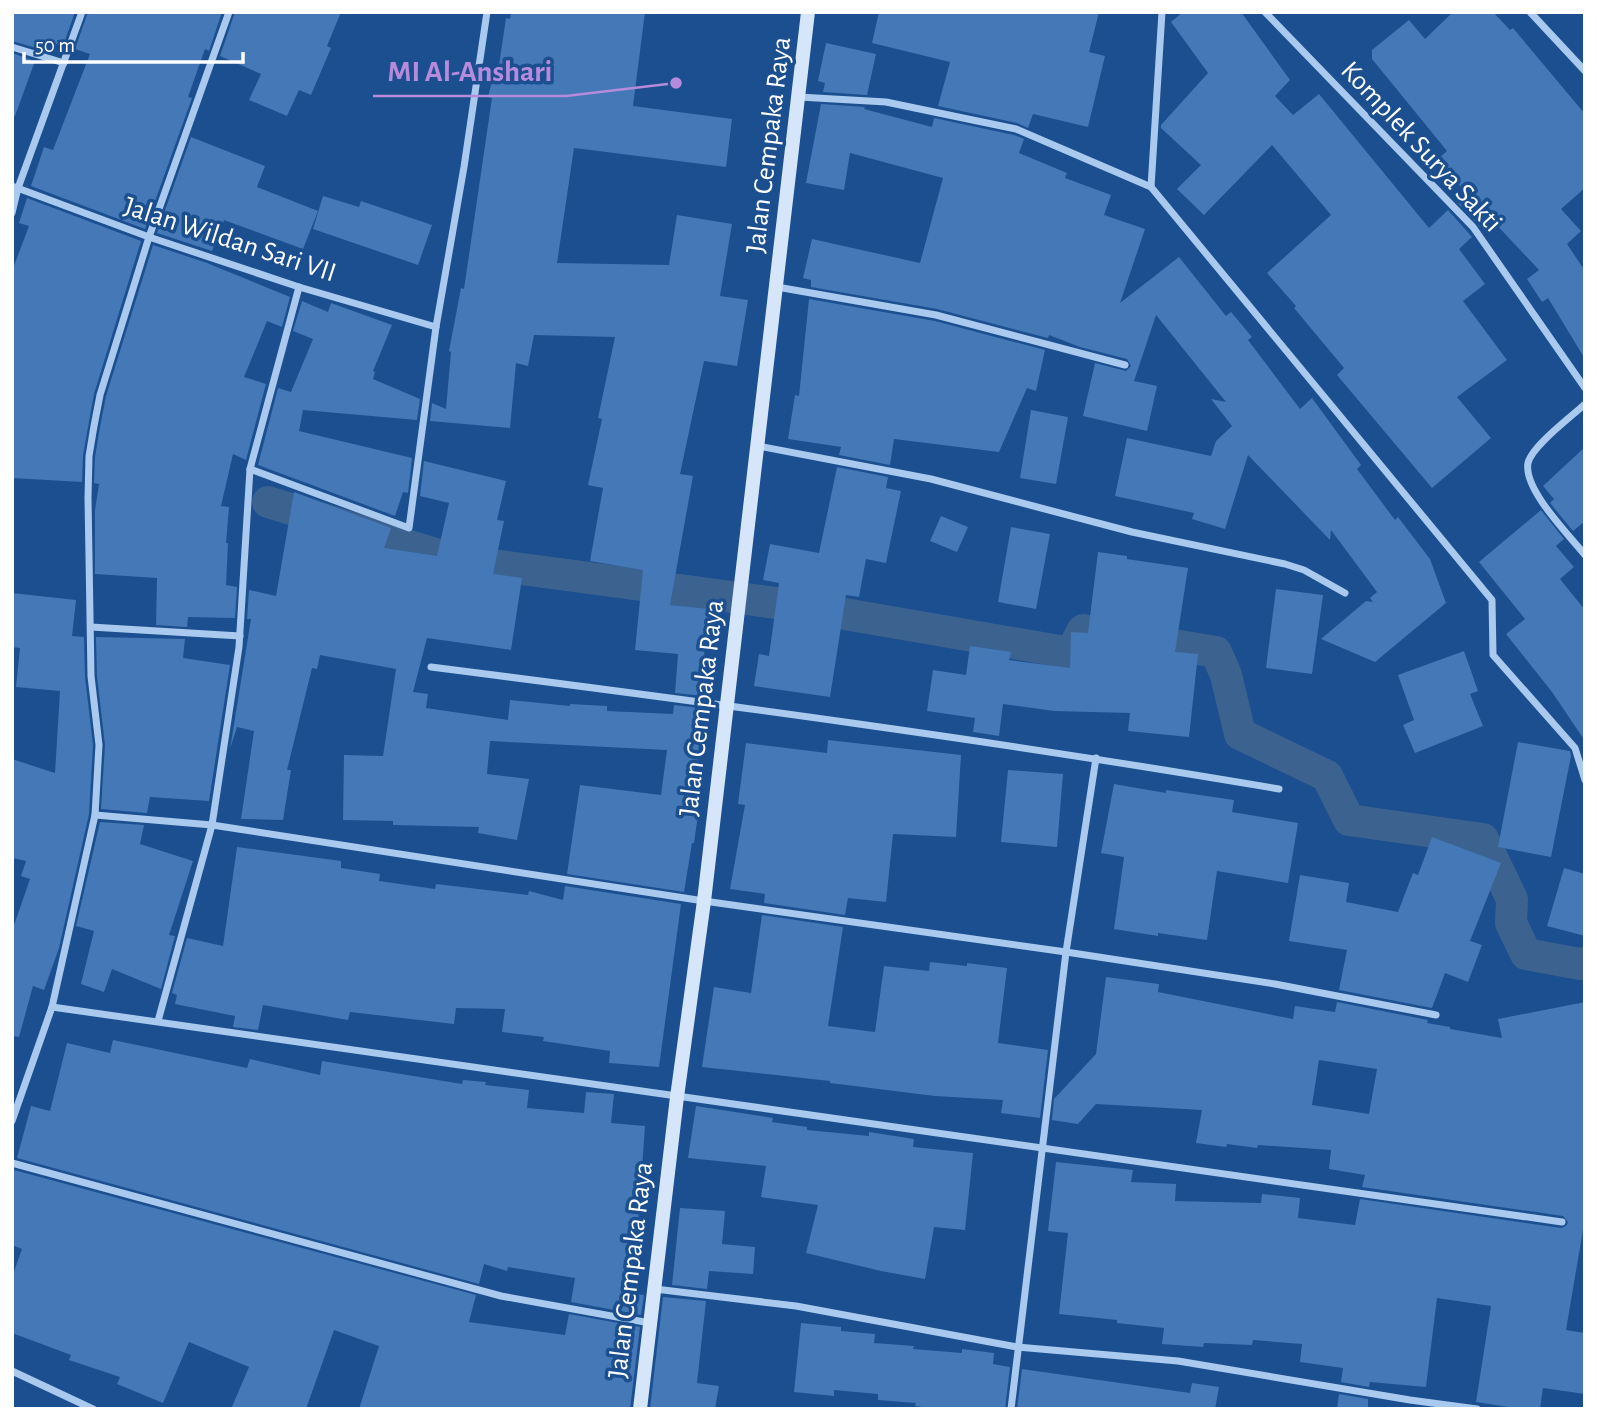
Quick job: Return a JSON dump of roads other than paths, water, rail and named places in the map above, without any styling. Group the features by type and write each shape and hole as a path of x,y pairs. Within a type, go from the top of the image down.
{"street":[{"path":"12,213 15,187 82,12"},
{"path":"12,1121 52,1007 94,815 99,745 93,706 88,498 92,436 100,395 149,237 229,12"},
{"path":"250,469 409,528 436,327 487,12"},
{"name":"Jalan Cempaka Raya","path":"640,1409 677,1097 704,901 808,12"},
{"path":"1151,187 1163,12"},
{"name":"Komplek Surya Sakti","path":"1265,12 1473,227 1585,388"},
{"path":"1530,12 1585,71"},
{"path":"12,47 64,63"},
{"path":"799,97 886,102 1016,129 1151,187 1492,600 1493,655 1575,748 1585,780"},
{"name":"Jalan Wildan Sari VII","path":"15,187 149,237 436,327"},
{"path":"158,1021 212,825 240,636 250,469 299,286"},
{"path":"777,288 936,315 1125,365"},
{"path":"1585,404 1537,449 1528,463 1531,483 1585,555"},
{"path":"758,446 931,479 1132,532 1285,564 1304,570 1345,593"},
{"path":"91,627 240,636"},
{"path":"431,667 727,705 1096,758 1279,789"},
{"path":"1011,1409 1066,952 1096,758"},
{"path":"94,815 212,825 704,901 1066,952 1275,984 1436,1015"},
{"path":"52,1007 1562,1222"},
{"path":"12,1163 501,1296 650,1323"},
{"path":"654,1289 796,1306 1017,1347 1178,1361 1477,1409"},
{"path":"12,1371 93,1409"}],"waterway":[{"path":"268,502 455,560 798,606 1071,653 1083,630 1216,652 1226,675 1240,734 1327,776 1349,820 1483,839 1512,899 1511,923 1526,954 1585,963"}],"place":[{"name":"MI Al-Anshari","path":"676,83"}]}
